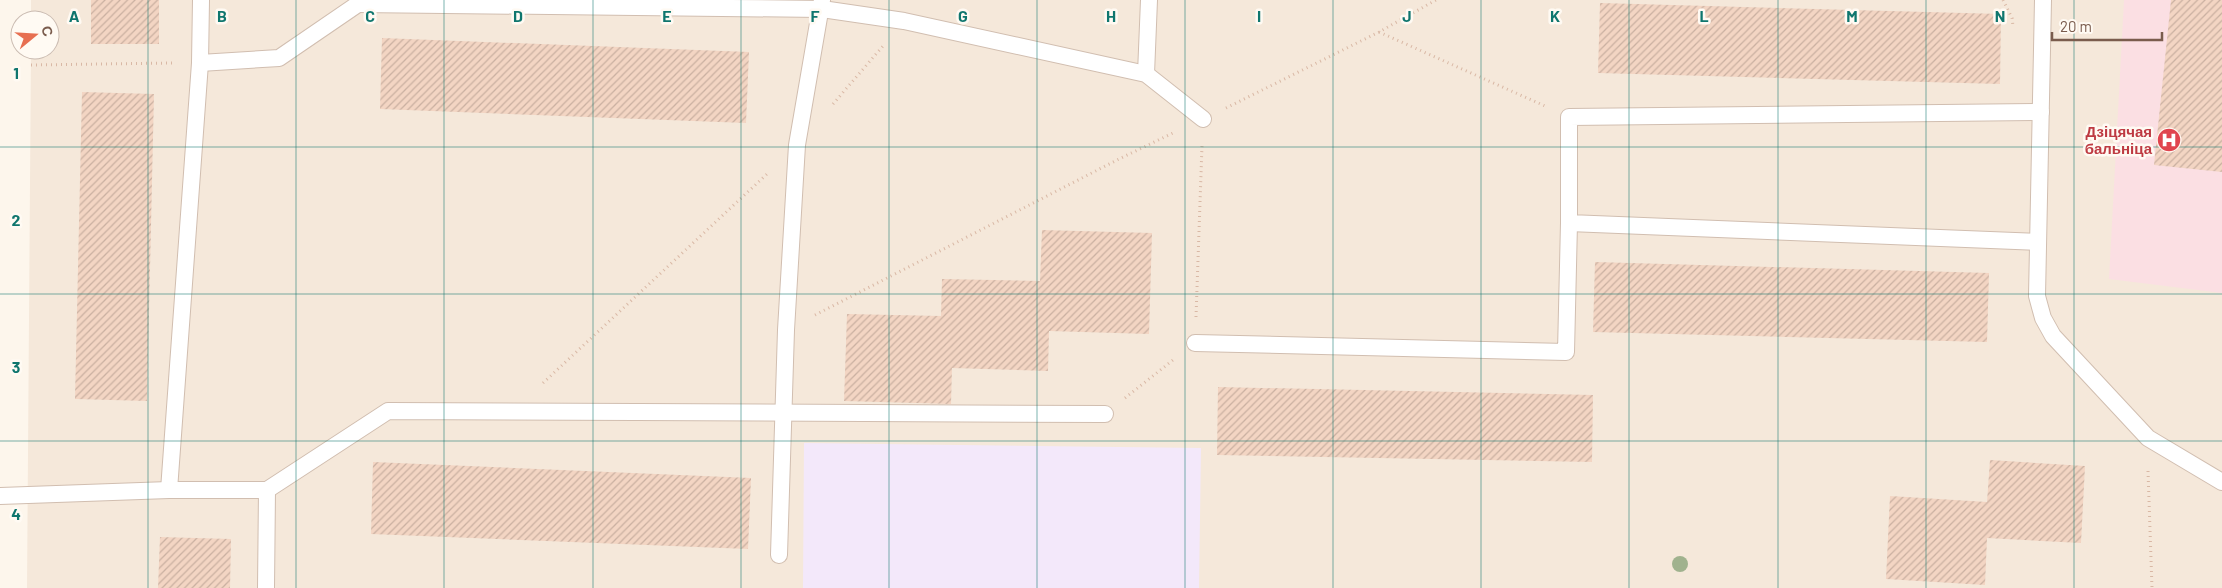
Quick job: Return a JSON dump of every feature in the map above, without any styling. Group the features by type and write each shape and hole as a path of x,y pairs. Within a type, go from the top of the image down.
{"lane":[{"path":"169,490 200,63 201,0"},
{"path":"1146,74 1149,0"},
{"path":"2043,0 2037,296 2043,318 2053,336 2148,438 2222,482"},
{"path":"200,63 280,58 358,2 822,4 1146,74 1203,119"},
{"path":"779,555 786,330 798,145 822,4"},
{"path":"1195,343 1566,352 1569,117 2041,112"},
{"path":"1568,223 2038,242"},
{"path":"0,496 169,490 267,490 388,411 1105,414"},
{"path":"266,588 267,490"}],"path":[{"path":"786,330 1119,159 1378,32 1436,0"},
{"path":"2003,0 2012,18 2014,33"},
{"path":"829,108 904,21"},
{"path":"1378,32 1569,117"},
{"path":"31,65 200,63"},
{"path":"1105,414 1195,343 1203,119"},
{"path":"513,411 798,145"},
{"path":"2148,438 2152,588"}],"shaded area":[{"path":"31,0 2222,0 2222,588 27,588 31,60 60,60 60,10 31,10"},
{"name":"Дзіцячая бальніца","path":"2124,0 2222,0 2222,293 2109,279"},
{"path":"804,443 1201,448 1199,588 803,588"}],"building":[{"path":"91,0 159,0 159,44 91,44"},
{"path":"2171,0 2222,0 2222,172 2154,165"},
{"path":"1600,3 2001,14 2000,84 1598,73"},
{"path":"382,38 749,52 746,123 380,109"},
{"path":"82,92 154,94 147,401 75,399"},
{"path":"1042,230 1152,233 1149,334 1049,331 1048,371 952,368 951,404 844,401 847,314 941,316 942,279 1040,281"},
{"path":"1595,262 1989,273 1987,342 1593,332"},
{"path":"1218,387 1593,395 1592,462 1217,455"},
{"path":"1990,460 2085,466 2081,543 1987,538 1985,585 1886,579 1890,496 1987,502"},
{"path":"373,462 751,478 748,549 371,534"},
{"path":"160,537 231,539 230,588 158,588"}],"place":[{"name":"Дзіцячая бальніца","path":"2169,140"}]}
